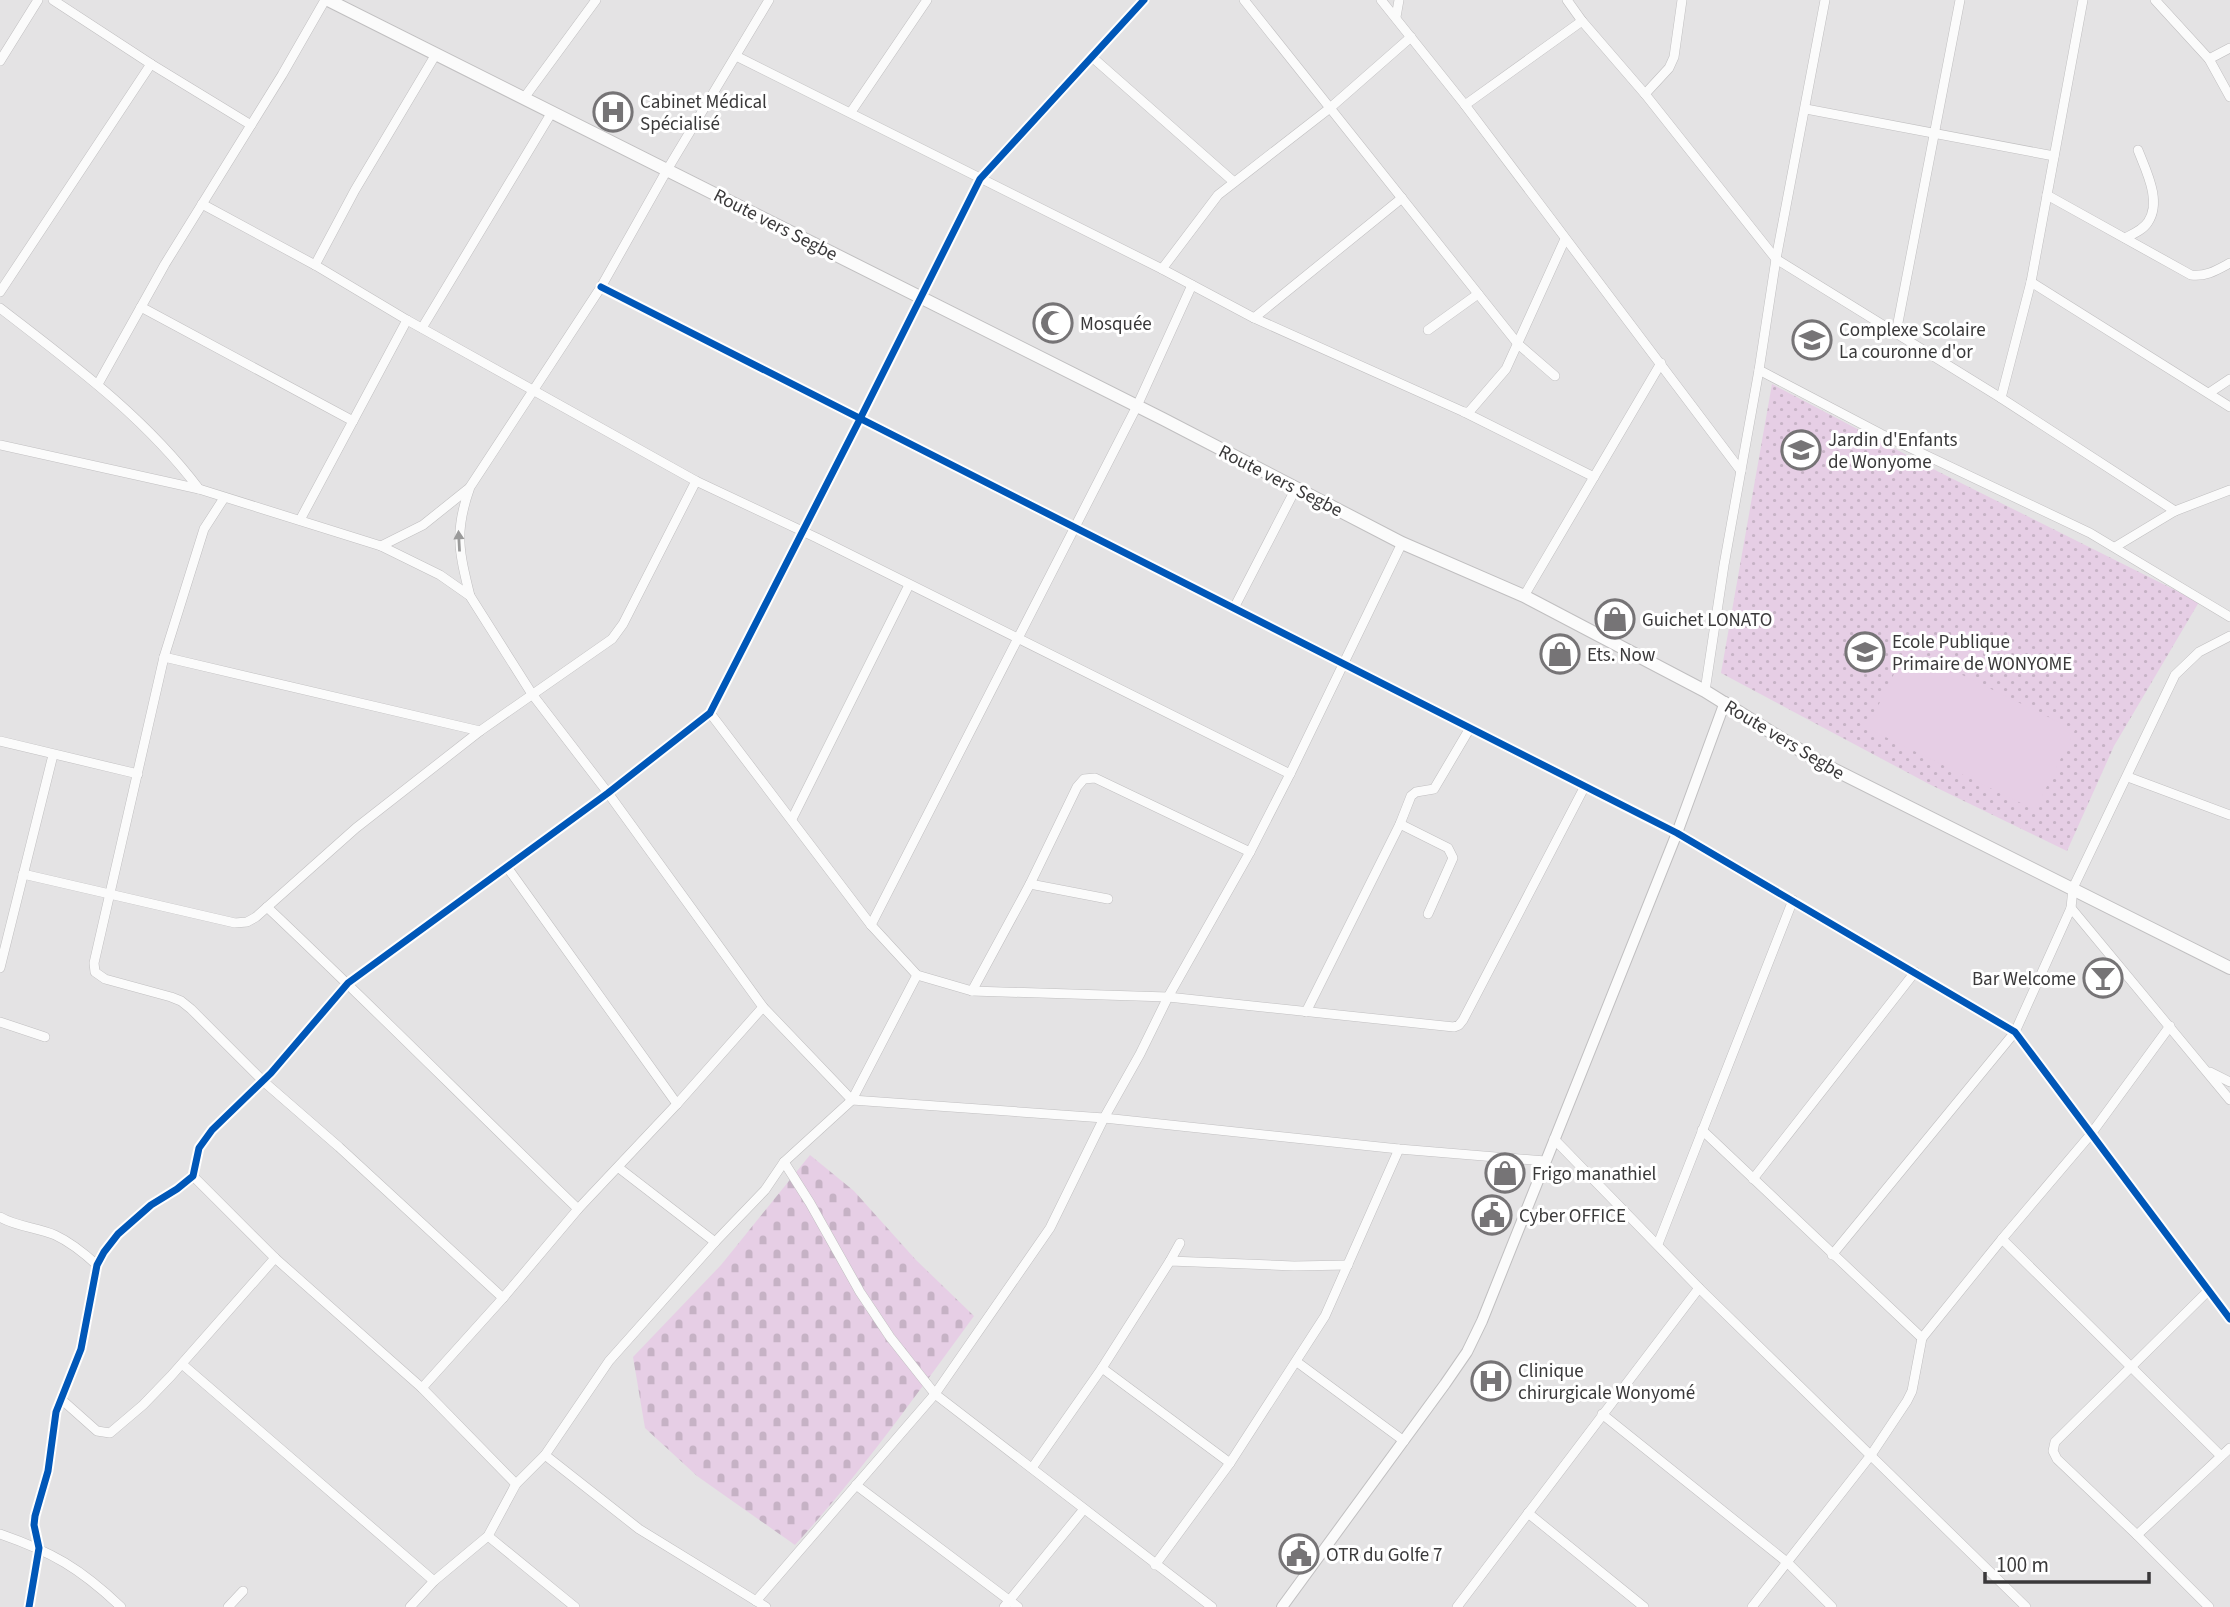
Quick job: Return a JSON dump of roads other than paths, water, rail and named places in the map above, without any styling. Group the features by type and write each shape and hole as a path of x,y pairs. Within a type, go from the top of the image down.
{"main road":[{"name":"Route vers Segbe","path":"327,0 1137,406 1402,543 1524,596 1725,702 1819,762 2230,968"}],"street":[{"path":"0,61 38,0"},
{"path":"53,0 251,125"},
{"path":"98,384 202,204 327,0"},
{"path":"524,98 596,0"},
{"path":"769,0 667,170 601,287 470,487 462,509 458,542 470,596 532,694 608,793 763,1007 852,1100 1104,1118 1399,1149 1545,1161"},
{"path":"851,113 927,0"},
{"path":"29,1607 39,1548 35,1517 48,1471 56,1412 86,1333 97,1265 118,1234 151,1205 193,1176 199,1149 212,1130 263,1081 348,983 608,793 710,713 980,178 1144,0"},
{"path":"1244,0 1518,344 1555,376"},
{"path":"1381,0 1465,105 1741,471"},
{"path":"1396,18 1399,0"},
{"path":"1567,0 1776,259 2001,398 2175,511"},
{"path":"1645,94 1669,68 1674,57 1682,0"},
{"path":"1705,691 1776,259 1825,0"},
{"path":"1896,333 1960,0"},
{"path":"2001,398 2031,282 2084,0"},
{"path":"2155,0 2209,59 2230,97"},
{"path":"1465,105 1582,21"},
{"path":"1162,268 1218,195 1330,108 1411,37"},
{"path":"0,40 10,46"},
{"path":"2209,59 2230,48"},
{"path":"315,265 355,190 436,54"},
{"path":"736,55 1162,268 1254,318 1464,412 1594,477"},
{"path":"1093,57 1234,182"},
{"path":"0,292 151,64"},
{"path":"1806,109 2054,156"},
{"path":"422,328 552,112"},
{"path":"2125,238 2150,220 2152,210 2153,190 2138,150"},
{"path":"2047,195 2191,275 2210,273 2230,262"},
{"path":"1254,318 1402,198"},
{"path":"202,204 696,481 803,531 1290,774"},
{"path":"1464,412 1469,412 1502,375 1564,239"},
{"path":"2031,282 2230,407"},
{"path":"871,925 1137,406 1192,285"},
{"path":"601,287 1676,833 2015,1032 2230,1319"},
{"path":"1428,330 1478,294"},
{"path":"141,307 353,421"},
{"path":"0,308 98,384 170,452 199,489"},
{"path":"300,520 407,320"},
{"path":"1524,596 1661,363"},
{"path":"1759,370 1881,434 2090,533 2230,617"},
{"path":"2208,393 2230,379"},
{"path":"0,445 199,489 381,546 440,575 470,596"},
{"path":"23,874 235,923 247,922 356,828 480,731 612,639 696,481"},
{"path":"381,546 423,525 470,487"},
{"path":"1234,608 1296,488"},
{"path":"2115,547 2175,511 2230,490"},
{"path":"224,498 204,529 164,657 94,963 95,972 105,979 181,1001 263,1081 503,1298"},
{"path":"755,1601 935,1394 1050,1228 1168,997 1250,852 1402,543"},
{"path":"792,819 909,585"},
{"path":"1832,1255 2015,1032 2070,908 2073,888 2175,675 2199,652 2230,636"},
{"path":"164,657 480,731"},
{"path":"1282,1607 1467,1352 1482,1321 1676,833 1725,702"},
{"path":"710,713 871,925 917,975 972,991 1168,997 1454,1027 1459,1025 1585,786"},
{"path":"1306,1012 1400,824 1411,796 1434,789 1470,727"},
{"path":"0,741 138,774"},
{"path":"0,968 53,755"},
{"path":"2128,777 2230,815"},
{"path":"972,991 1030,884 1077,787 1084,779 1095,778 1250,852"},
{"path":"1400,824 1452,852 1453,858 1428,914"},
{"path":"507,867 677,1104"},
{"path":"1030,884 1108,899"},
{"path":"1658,1244 1793,900"},
{"path":"267,907 578,1209"},
{"path":"2070,908 2230,1100"},
{"path":"1753,1179 1914,972"},
{"path":"410,1607 433,1581 488,1536 516,1484 545,1454 610,1361 715,1242 765,1190 784,1162 852,1100 917,975"},
{"path":"422,1388 578,1209 763,1007"},
{"path":"0,1022 44,1037"},
{"path":"1752,1607 1871,1455 1912,1391 1922,1338 2091,1134 2170,1026"},
{"path":"2208,1071 2230,1082"},
{"path":"1702,1130 1922,1338"},
{"path":"1554,1139 1699,1288 2026,1607"},
{"path":"1155,1565 1230,1463 1325,1316 1399,1149"},
{"path":"784,1162 860,1292 890,1337 935,1394 1212,1607"},
{"path":"619,1167 715,1242"},
{"path":"193,1176 275,1258 422,1388 516,1484"},
{"path":"0,1217 17,1225 54,1235 97,1265"},
{"path":"2002,1239 2221,1456"},
{"path":"1032,1468 1102,1368 1180,1243"},
{"path":"61,1399 97,1431 110,1433 143,1405 183,1364 275,1258"},
{"path":"1170,1261 1294,1266 1348,1265"},
{"path":"1457,1607 1699,1288"},
{"path":"2208,1291 2055,1442 2053,1451 2056,1459 2209,1607"},
{"path":"1297,1362 1404,1441"},
{"path":"183,1364 433,1581"},
{"path":"1102,1368 1230,1463"},
{"path":"1602,1414 1788,1563 1832,1607"},
{"path":"2137,1535 2230,1448"},
{"path":"545,1454 639,1529 766,1607"},
{"path":"856,1485 1007,1603 1018,1607"},
{"path":"1007,1603 1084,1509"},
{"path":"1528,1513 1644,1607"},
{"path":"0,1534 39,1548 78,1570 121,1607"},
{"path":"488,1536 575,1607"},
{"path":"228,1607 243,1591"}],"place":[{"name":"Cabinet Médical Spécialisé","path":"613,112"},
{"name":"Mosquée","path":"1053,323"},
{"name":"Complexe Scolaire La couronne d'or","path":"1812,340"},
{"name":"Jardin d'Enfants de Wonyome","path":"1801,450"},
{"name":"Guichet LONATO","path":"1615,619"},
{"name":"Ecole Publique Primaire de WONYOME","path":"1865,652"},
{"name":"Ets. Now","path":"1560,654"},
{"name":"Bar Welcome","path":"2103,978"},
{"name":"Frigo manathiel","path":"1505,1173"},
{"name":"Cyber OFFICE","path":"1492,1215"},
{"name":"Clinique chirurgicale Wonyomé","path":"1491,1381"},
{"name":"OTR du Golfe 7","path":"1299,1554"}]}
